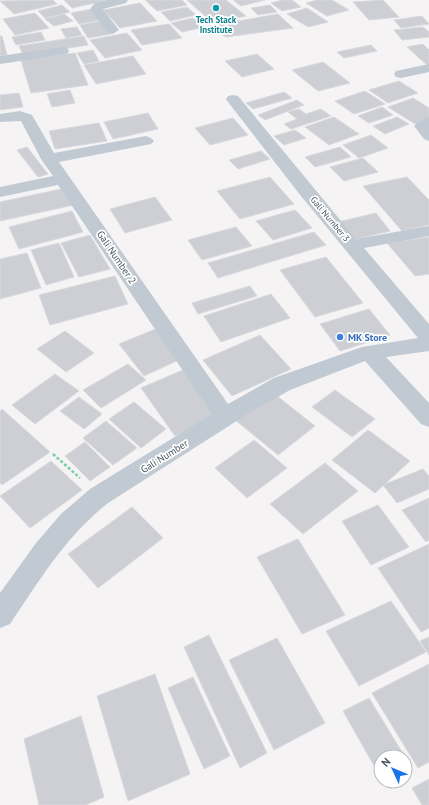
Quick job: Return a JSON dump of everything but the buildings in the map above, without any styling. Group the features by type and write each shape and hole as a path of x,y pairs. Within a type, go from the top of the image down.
{"street":[{"path":"113,30 96,9 99,6 122,0"},
{"path":"0,60 62,52"},
{"path":"401,74 429,68"},
{"name":"Gali Number 3","path":"233,99 429,338"},
{"name":"Gali Number 2","path":"0,118 24,116 49,159 226,418"},
{"path":"429,122 422,126 429,136"},
{"path":"49,159 146,141"},
{"path":"0,192 64,179"},
{"path":"352,245 429,231"},
{"name":"Gali Number","path":"0,615 56,538 82,508 99,496 226,418 238,409 282,384 369,352 429,344"},
{"path":"369,352 429,418"}],"path":[{"path":"53,454 99,496"}],"place":[{"name":"Tech Stack Institute","path":"216,8"},
{"name":"MK Store","path":"340,337"}]}
